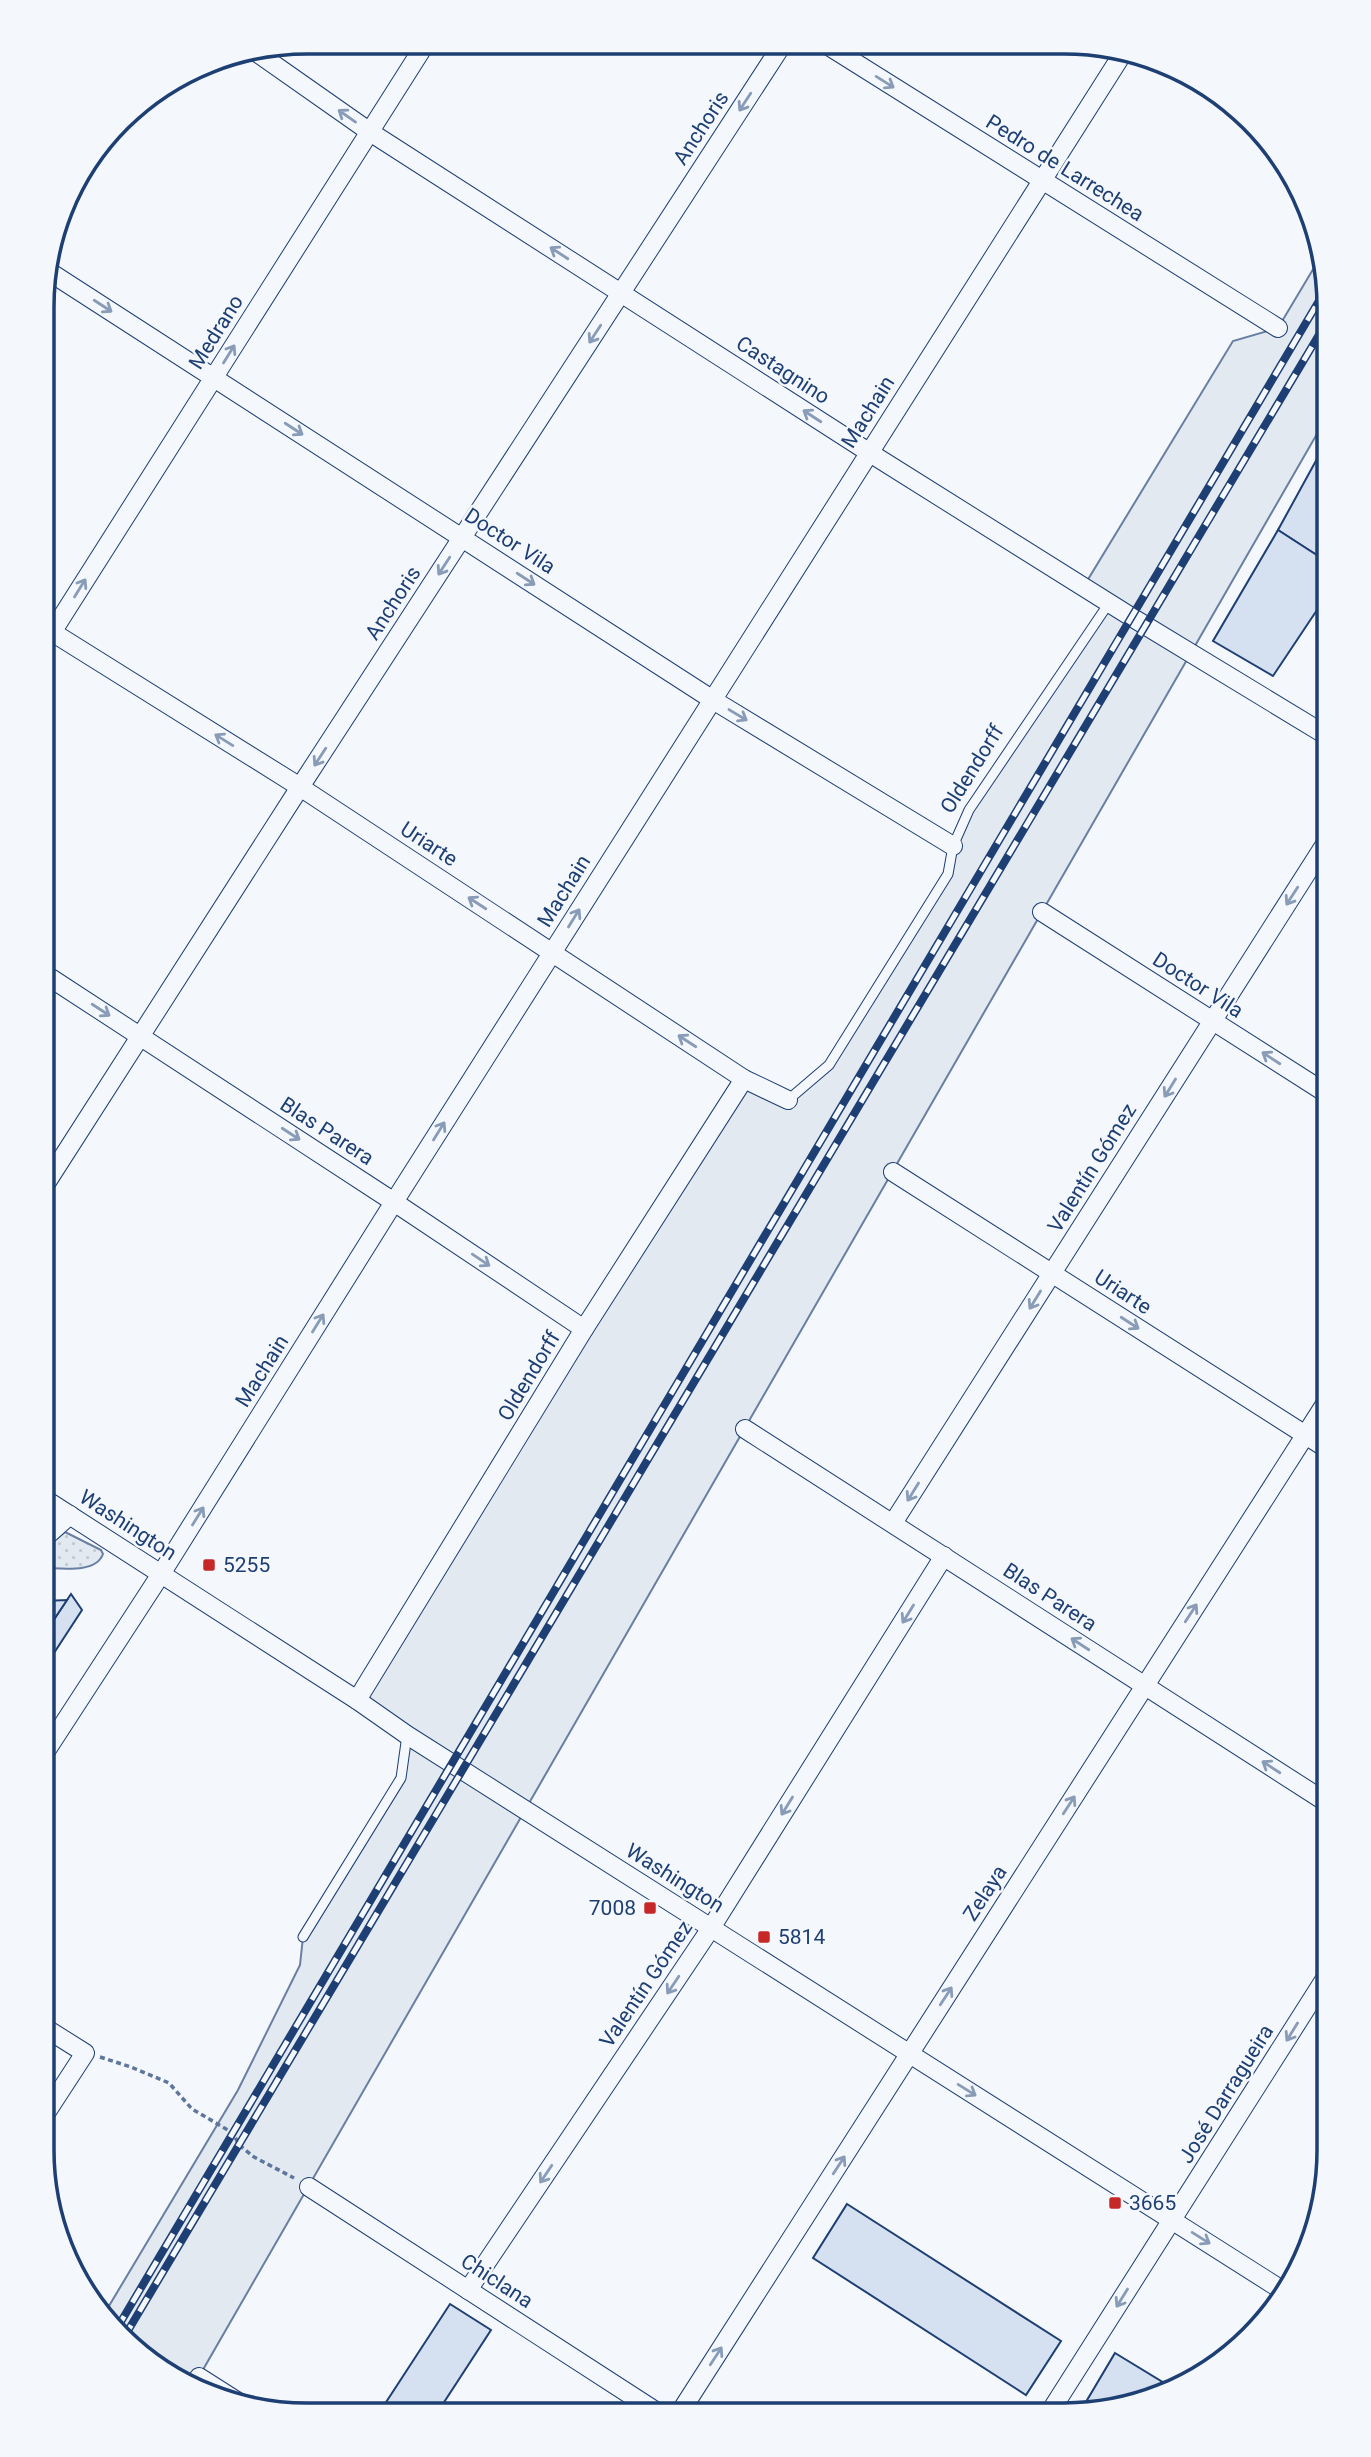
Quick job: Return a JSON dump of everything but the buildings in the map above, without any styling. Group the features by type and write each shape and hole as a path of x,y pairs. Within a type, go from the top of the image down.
{"street":[{"name":"Medrano","path":"54,623 419,54"},
{"name":"Anchoris","path":"54,1171 776,54"},
{"name":"Pedro de Larrechea","path":"841,54 1278,328"},
{"name":"Castagnino","path":"264,58 370,132 870,453 1317,730"},
{"name":"Machain","path":"54,1740 1119,60"},
{"name":"Doctor Vila","path":"56,275 713,699 953,846"},
{"name":"Uriarte","path":"54,640 300,787 744,1079 788,1100"},
{"name":"Valentín Gómez","path":"893,1523 1317,857"},
{"name":"Doctor Vila","path":"1042,912 1317,1087"},
{"name":"Blas Parera","path":"54,980 584,1329"},
{"name":"Oldendorff","path":"357,1700 584,1329 744,1079"},
{"name":"Uriarte","path":"893,1172 1317,1442"},
{"name":"Zelaya","path":"686,2403 1317,1416"},
{"name":"Blas Parera","path":"746,1429 1317,1796"},
{"name":"Washington","path":"54,1505 407,1735 1277,2287"},
{"path":"54,1529 70,1515"},
{"name":"Valentín Gómez","path":"468,2290 711,1928 944,1556"},
{"name":"José Darragueira","path":"1056,2403 1317,1991"},
{"path":"54,2034 85,2053 54,2101"},
{"name":"Chiclana","path":"309,2187 643,2403"},
{"path":"198,2377 207,2383"}],"lane":[{"name":"Oldendorff","path":"788,1100 829,1065 948,874 953,846 969,810 1110,602"},
{"path":"303,1937 401,1778 407,1735"}],"path":[{"path":"85,2053 131,2067 169,2083 192,2109 233,2133 239,2145 254,2157 309,2187"}],"shaded area":[{"path":"1314,268 1317,307 1317,434 198,2378 195,2377 153,2351 108,2307 238,2090 300,1965 303,1937 401,1778 407,1735 357,1700 744,1079 788,1100 829,1065 948,874 969,810 1110,602 1084,586 1233,341 1278,328"},
{"path":"65,1532 101,1550 103,1554 93,1565 54,1568 54,1541"}],"railway":[{"path":"121,2321 1317,304"},
{"path":"129,2330 1317,338"}],"place":[{"name":"5255","path":"209,1565"},
{"name":"7008","path":"650,1908"},
{"name":"5814","path":"764,1937"},
{"name":"3665","path":"1115,2203"}]}
